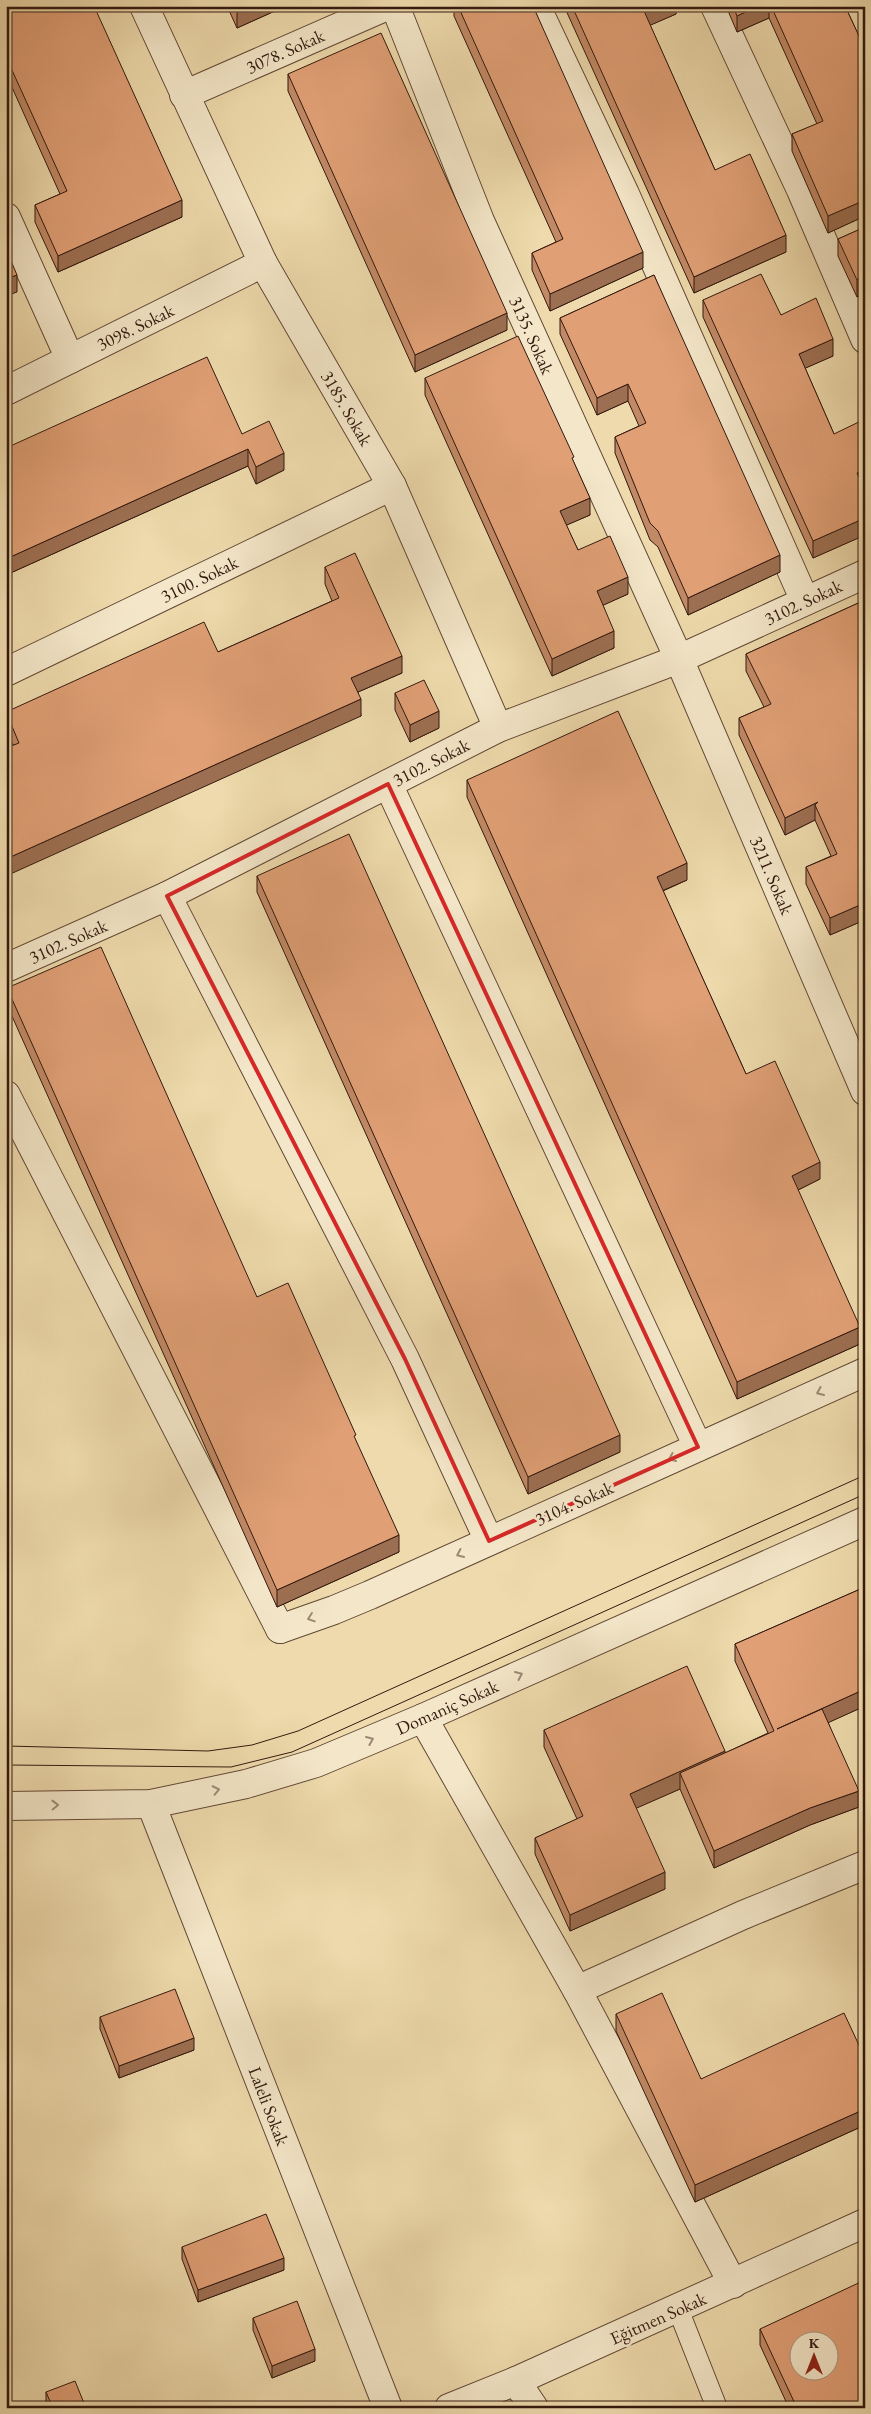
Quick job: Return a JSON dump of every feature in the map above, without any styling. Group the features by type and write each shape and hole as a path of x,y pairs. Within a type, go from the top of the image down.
{"street":[{"name":"3185. Sokak","path":"144,6 263,263 392,486 498,728"},
{"name":"3078. Sokak","path":"184,95 387,6"},
{"name":"3135. Sokak","path":"395,6 480,221 679,659"},
{"path":"536,6 625,194 805,601"},
{"path":"716,6 801,190 865,339"},
{"path":"6,217 70,359"},
{"name":"3098. Sokak","path":"6,391 263,263"},
{"name":"3100. Sokak","path":"6,672 392,486"},
{"name":"3102. Sokak","path":"6,968 167,896 498,728 679,659 865,574"},
{"name":"3211. Sokak","path":"679,659 865,1091"},
{"path":"388,784 698,1447"},
{"path":"167,896 405,1358 489,1541"},
{"name":"3104. Sokak","path":"6,1095 280,1629 334,1610 865,1372"},
{"name":"Domaniç Sokak","path":"6,1806 151,1804 246,1784 316,1763 423,1718 865,1521"},
{"path":"423,1718 577,1990 733,2284"},
{"name":"Laleli Sokak","path":"151,1804 388,2408"},
{"path":"577,1990 734,1918 865,1865"},
{"name":"Eğitmen Sokak","path":"449,2408 516,2382 865,2224"},
{"path":"516,2382 534,2408"}],"lane":[{"path":"678,2309 717,2408"}],"highlighted area":[{"path":"388,784 698,1447 489,1541 405,1359 167,896"}],"building":[{"path":"6,6 94,6 182,200 58,256 35,205 67,191 6,57"},
{"path":"234,6 248,6 237,12"},
{"path":"458,6 533,6 643,252 550,294 532,253 563,239"},
{"path":"572,6 655,6 644,11 715,170 750,154 786,235 694,277"},
{"path":"733,6 758,6 737,16"},
{"path":"771,6 845,6 865,49 865,200 828,216 792,134 823,121"},
{"path":"381,33 507,313 415,355 288,74"},
{"path":"865,227 865,276 857,280 838,239"},
{"path":"6,249 17,275 6,279"},
{"path":"761,274 781,315 816,298 833,339 799,354 834,434 865,419 865,469 857,473 865,490 865,518 813,541 703,300"},
{"path":"654,275 780,555 688,598 658,531 650,523 615,437 646,423 628,384 597,398 560,318"},
{"path":"518,336 574,457 572,458 590,498 560,511 578,550 610,536 628,577 597,591 614,631 552,659 425,378"},
{"path":"207,357 242,434 269,421 284,453 256,467 248,449 6,559 6,448"},
{"path":"355,553 402,656 351,678 361,699 6,859 6,748 19,743 6,712 204,622 218,652 339,598 325,567"},
{"path":"865,600 865,916 860,905 830,918 806,867 837,854 815,805 818,802 785,818 739,718 771,704 746,654"},
{"path":"424,680 439,711 410,725 395,693"},
{"path":"618,711 687,863 657,877 746,1074 775,1061 820,1162 792,1176 860,1327 737,1382 467,780"},
{"path":"349,834 620,1435 528,1477 257,876"},
{"path":"101,947 257,1297 288,1283 399,1535 277,1590 7,988"},
{"path":"865,1587 865,1689 777,1729 822,1709 859,1791 810,1808 714,1851 680,1773 774,1731 735,1644"},
{"path":"687,1666 725,1751 630,1794 665,1872 570,1915 535,1838 583,1816 544,1730"},
{"path":"175,1989 194,2038 119,2066 100,2017"},
{"path":"662,1993 701,2079 844,2013 865,2058 865,2109 695,2185 616,2014"},
{"path":"6,2080 11,2101 6,2102"},
{"path":"266,2214 284,2258 198,2290 182,2247"},
{"path":"865,2280 865,2408 797,2408 760,2329"},
{"path":"297,2301 315,2349 272,2366 253,2318"},
{"path":"75,2381 86,2408 53,2408 46,2392"}],"tram line":[{"path":"6,1746 208,1751 252,1745 298,1731 865,1475"},
{"path":"6,1765 231,1767 292,1752 865,1494"}]}
